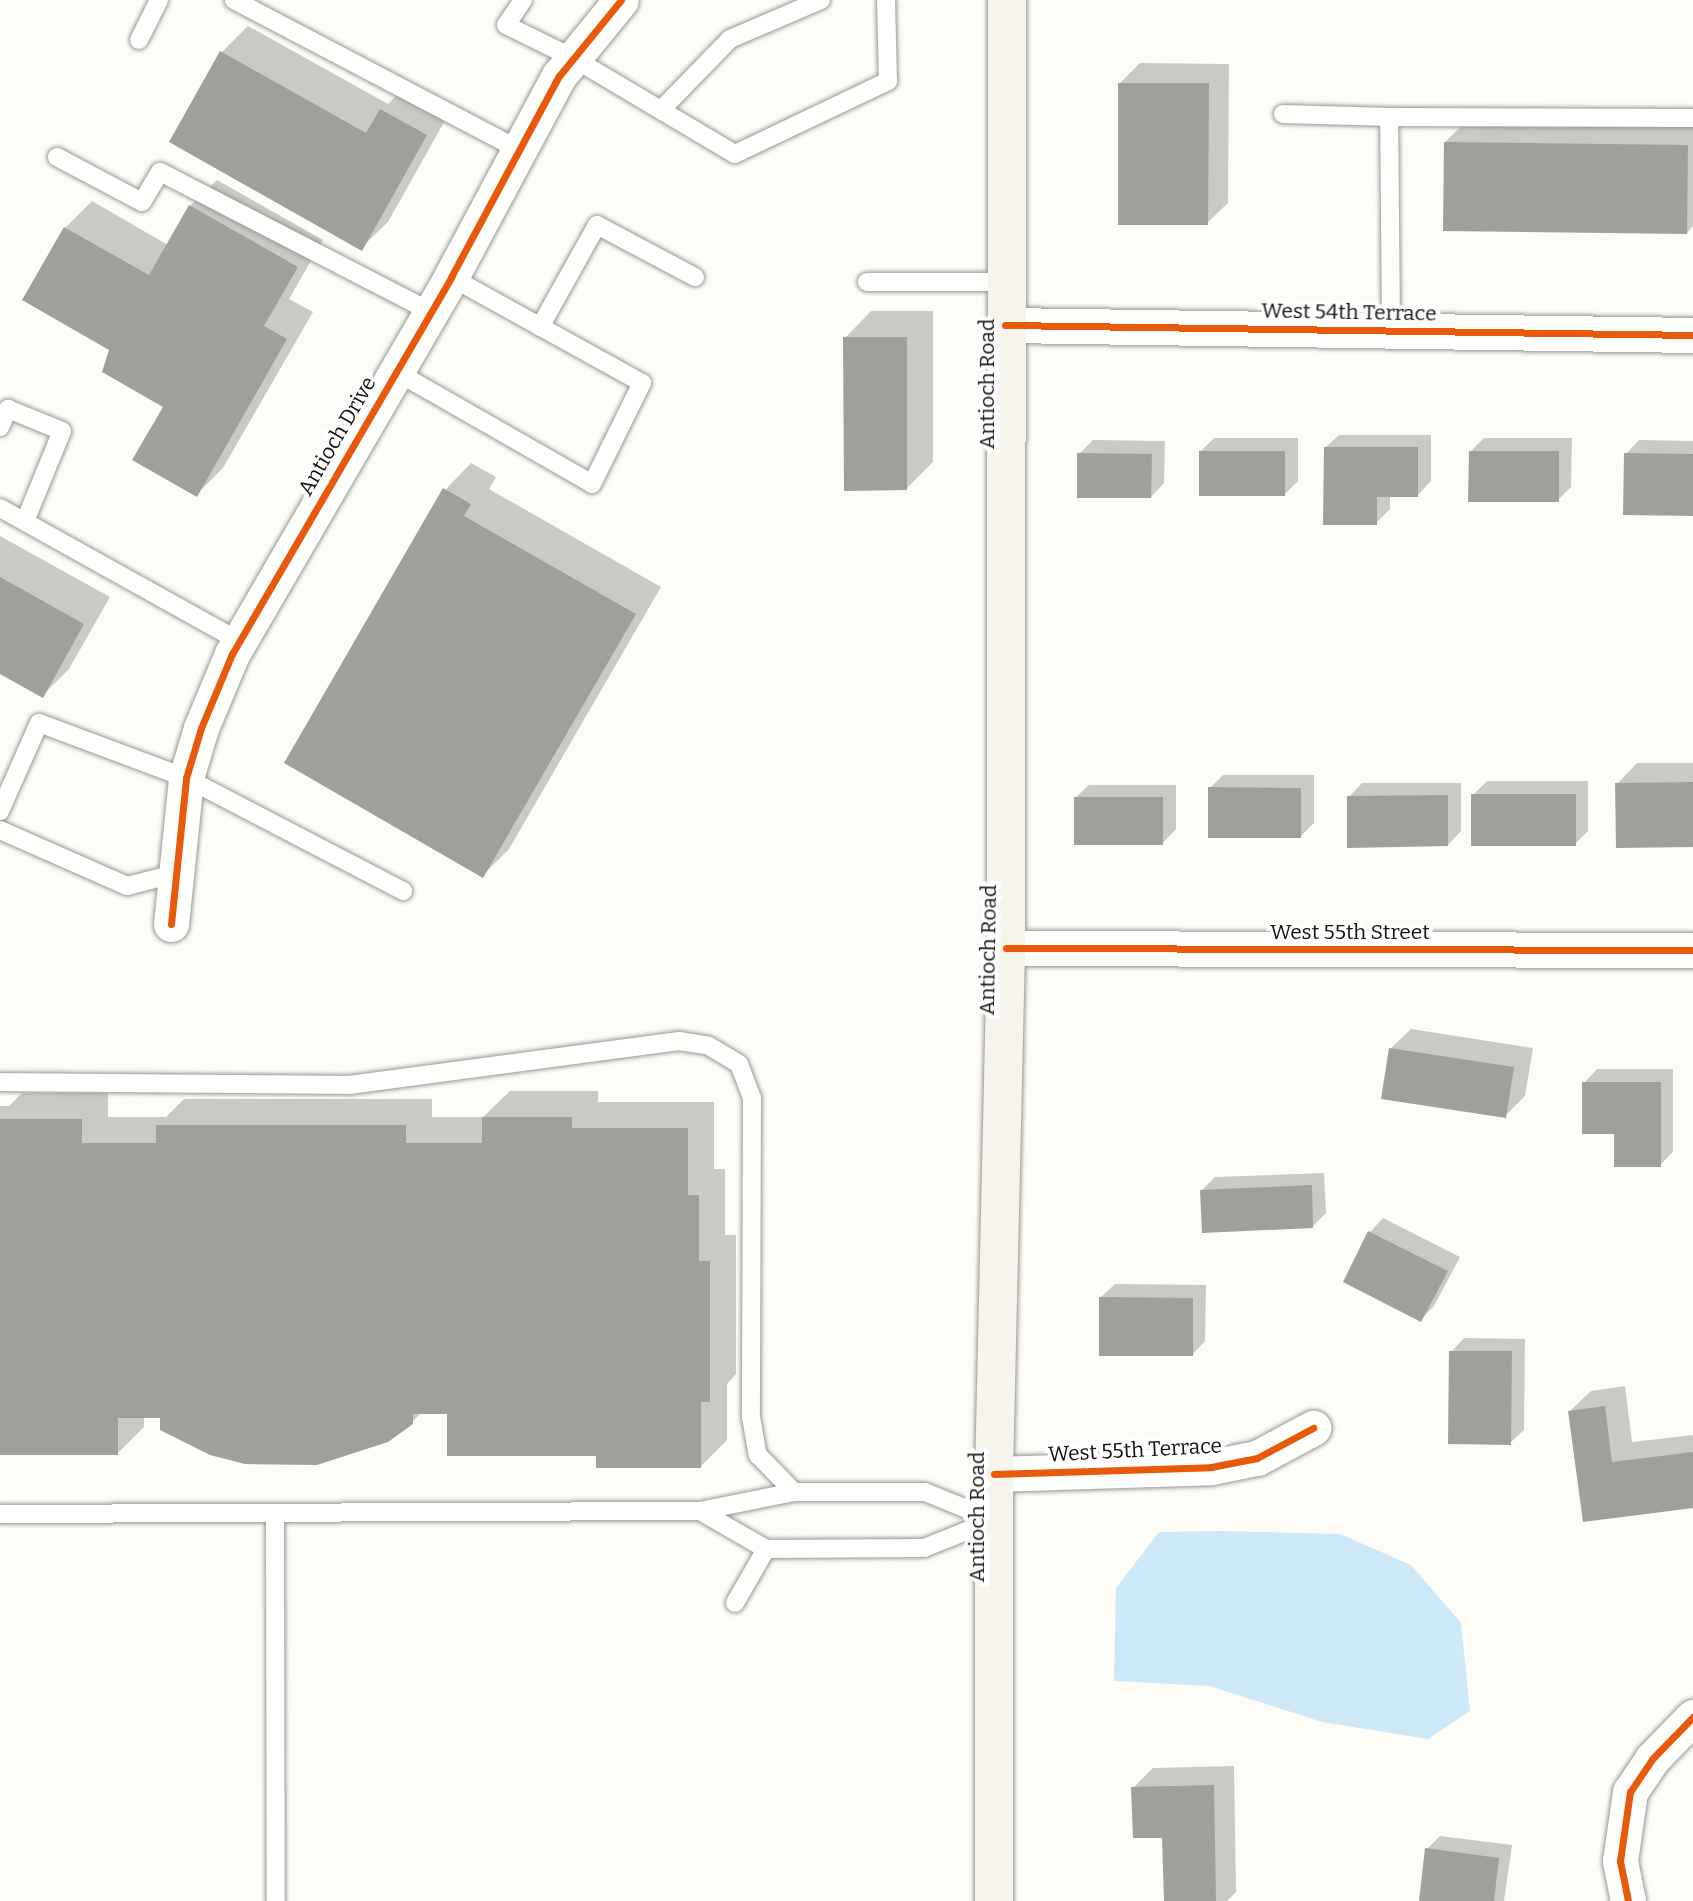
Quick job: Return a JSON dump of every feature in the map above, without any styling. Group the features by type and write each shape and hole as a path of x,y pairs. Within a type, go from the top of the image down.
{"main road":[{"name":"Antioch Road","path":"994,1901 994,1474 1006,948 1007,0"}],"street":[{"name":"Antioch Drive","path":"171,924 174,874 186,778 201,728 239,641 451,277 518,149 573,58 621,0"},
{"name":"West 54th Terrace","path":"1005,325 1693,335"},
{"name":"West 55th Street","path":"1006,948 1693,950"},
{"name":"West 55th Terrace","path":"994,1474 1211,1467 1257,1458 1312,1428"},
{"path":"1628,1901 1620,1861 1630,1792 1652,1759 1693,1717"}],"lane":[{"path":"139,40 159,0"},
{"path":"234,0 518,149"},
{"path":"523,0 506,25 573,58 735,153 888,81 886,0"},
{"path":"661,110 730,39 821,0"},
{"path":"1283,114 1693,118"},
{"path":"1389,117 1391,330"},
{"path":"57,157 142,202 160,172 431,312"},
{"path":"540,327 597,225 695,277"},
{"path":"395,372 592,484 642,383 451,277"},
{"path":"867,282 1005,282"},
{"path":"0,427 8,409 62,431 25,522"},
{"path":"0,508 239,641"},
{"path":"0,811 39,723 186,778 403,891"},
{"path":"0,830 127,886 174,874"},
{"path":"0,1082 349,1085 679,1041 709,1046 738,1064 752,1098 751,1417 758,1455 794,1492"},
{"path":"0,1514 700,1511 794,1492 925,1492 994,1520"},
{"path":"700,1511 766,1549 924,1548 994,1520"},
{"path":"275,1513 276,1901"},
{"path":"735,1603 766,1549"}],"water":[{"path":"1159,1532 1340,1534 1411,1565 1461,1623 1470,1711 1428,1739 1322,1722 1210,1686 1114,1681 1116,1588"}],"building":[{"path":"220,51 366,133 380,109 427,135 362,251 169,142"},
{"path":"1118,83 1209,83 1208,225 1118,225"},
{"path":"1444,142 1688,145 1687,234 1443,231"},
{"path":"189,205 298,267 264,326 287,339 197,497 132,460 163,407 102,372 109,350 22,300 64,227 149,275"},
{"path":"843,337 907,337 907,490 844,491"},
{"path":"1324,447 1418,447 1418,497 1377,497 1377,525 1323,525"},
{"path":"1199,451 1285,451 1285,496 1199,496"},
{"path":"1469,451 1559,451 1559,502 1468,502"},
{"path":"1077,453 1152,454 1151,498 1077,498"},
{"path":"1624,453 1693,454 1693,516 1623,515"},
{"path":"443,488 471,504 464,516 636,614 483,878 284,763"},
{"path":"0,577 84,624 43,698 0,674"},
{"path":"1693,782 1693,847 1616,848 1615,783"},
{"path":"1208,787 1301,788 1301,838 1208,838"},
{"path":"1471,794 1576,794 1576,846 1471,846"},
{"path":"1448,795 1448,846 1347,848 1347,796"},
{"path":"1074,797 1163,797 1163,845 1074,845"},
{"path":"1389,1048 1514,1067 1506,1118 1381,1099"},
{"path":"1582,1082 1661,1082 1661,1167 1614,1167 1614,1134 1582,1134"},
{"path":"482,1117 572,1117 572,1128 688,1128 688,1195 699,1195 699,1261 710,1261 710,1402 701,1402 701,1468 596,1468 596,1456 447,1456 447,1414 413,1414 413,1424 388,1442 317,1465 245,1464 210,1455 160,1430 160,1418 118,1418 118,1455 0,1455 0,1119 82,1119 82,1143 156,1143 156,1125 406,1125 406,1143 482,1143"},
{"path":"1312,1185 1313,1228 1202,1233 1200,1190"},
{"path":"1368,1231 1448,1271 1421,1322 1343,1282"},
{"path":"1099,1297 1193,1298 1193,1356 1099,1356"},
{"path":"1449,1351 1512,1351 1511,1445 1448,1444"},
{"path":"1605,1406 1612,1462 1693,1452 1693,1508 1583,1522 1568,1411"},
{"path":"1214,1785 1216,1901 1164,1901 1162,1838 1133,1838 1131,1787"},
{"path":"1425,1848 1499,1858 1494,1901 1419,1901"}],"cycle path":[{"path":"171,924 186,778 201,728 232,654 451,277 559,76 621,0"},
{"path":"1005,325 1693,335"},
{"path":"1006,948 1693,950"},
{"path":"994,1474 1211,1467 1257,1458 1313,1428"},
{"path":"1628,1901 1620,1861 1630,1792 1652,1759 1693,1717"}]}
